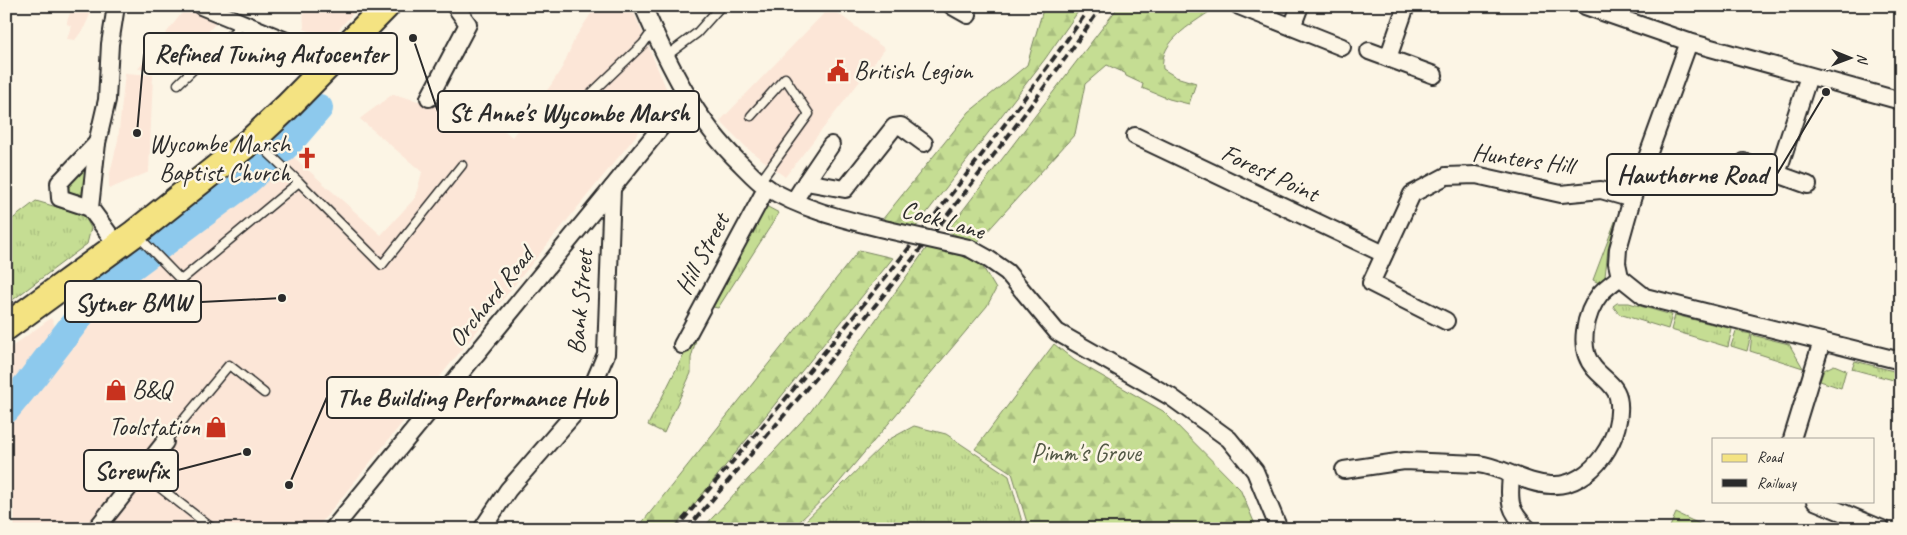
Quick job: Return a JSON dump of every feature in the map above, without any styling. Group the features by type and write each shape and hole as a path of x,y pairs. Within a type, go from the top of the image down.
{"main road":[{"path":"6,327 132,241 260,145 288,107 386,6"}],"street":[{"path":"90,208 97,143 107,100 110,44 116,6"},
{"path":"201,6 296,44 323,70"},
{"path":"429,98 468,24 455,6"},
{"name":"Cock Lane","path":"643,6 665,57 686,96 722,146 763,185 794,201 850,221 969,248 987,258 1008,272 1057,332 1171,397 1230,439 1255,471 1279,529"},
{"path":"952,6 968,15"},
{"path":"1239,6 1342,47"},
{"path":"1292,27 1300,6"},
{"path":"1388,58 1406,6"},
{"path":"1585,6 1689,42 1901,101"},
{"path":"1689,42 1632,199 1618,249 1617,264 1620,277 1645,297 1901,362"},
{"path":"1369,51 1434,75"},
{"path":"1777,174 1809,76"},
{"name":"Orchard Road","path":"333,529 686,96"},
{"path":"806,182 844,189 894,127 901,126 924,143"},
{"name":"Forest Point","path":"1134,136 1384,254"},
{"path":"97,143 59,183 60,198 90,208 132,241"},
{"path":"794,201 831,145"},
{"path":"1744,162 1808,185"},
{"name":"Hunters Hill","path":"1446,321 1371,283 1412,194 1446,176 1476,175 1561,194 1601,190 1632,199"},
{"name":"Hill Street","path":"682,345 763,185"},
{"name":"Bank Street","path":"482,529 508,490 586,399 606,354 612,188"},
{"path":"1344,470 1404,462 1452,462 1490,465 1511,475 1551,486 1577,480 1589,473 1603,457 1614,433 1619,414 1616,390 1590,364 1584,352 1583,344 1588,321 1600,294 1620,277"},
{"path":"1792,438 1822,342"},
{"path":"96,529 165,442"},
{"path":"1511,475 1511,508 1528,529"},
{"path":"1817,502 1882,529"}],"lane":[{"path":"665,57 697,33 721,6"},
{"path":"178,84 224,40 244,24"},
{"path":"569,115 643,44 653,30"},
{"path":"751,116 785,78 809,114 763,185"},
{"path":"260,145 382,265 462,165"},
{"path":"132,241 163,262 181,280 299,182"},
{"path":"165,442 229,365 264,393"},
{"path":"140,472 213,529"}],"shaded area":[{"path":"73,6 94,6 84,28 75,40 67,39 71,26 67,24 67,21"},
{"path":"303,6 359,6 334,35 326,37 304,29"},
{"path":"596,6 631,6 669,95 316,529 6,529 6,418 36,382 77,326 92,310 152,260 143,252 157,240 167,249 274,169 264,158 278,143 381,235 415,198 422,172 360,119 393,94 447,109 450,106 485,114 512,137 551,85 563,66 575,38"},
{"path":"830,7 885,49 785,177 748,149 720,121"},
{"path":"185,9 216,23 180,62 170,68 138,69"},
{"path":"125,73 153,75 149,172 109,189 109,177 118,140"},
{"path":"51,318 58,332 21,389 6,402 6,351"}],"green space":[{"path":"1044,6 1082,6 1045,59 915,228 882,220 969,112 1027,65"},
{"path":"1119,6 1218,6 1181,32 1167,49 1163,59 1163,69 1176,77 1196,83 1189,104 1169,99 1142,88 1143,84 1107,65 1085,84 1075,134 976,244 947,231"},
{"path":"83,166 87,166 83,195 69,192 69,184"},
{"path":"36,201 84,215 91,228 87,244 6,305 6,224"},
{"path":"766,206 779,213 718,308 713,307"},
{"path":"1616,219 1608,249 1605,277 1599,283 1593,280"},
{"path":"928,246 981,264 996,289 987,306 837,485 792,529 702,529 811,411"},
{"path":"859,250 893,258 688,512 672,529 637,529"},
{"path":"1617,303 1629,303 1672,315 1668,329 1619,314 1613,306"},
{"path":"1675,315 1732,329 1728,347 1671,330"},
{"path":"699,324 691,358 691,373 664,433 648,425"},
{"path":"1736,331 1751,334 1747,351 1731,346"},
{"path":"1752,335 1789,344 1803,368 1750,351"},
{"name":"Pimm's Grove","path":"1054,344 1074,360 1163,411 1240,489 1257,529 1029,529 1012,473 975,449"},
{"path":"1855,361 1901,373 1901,382 1852,369"},
{"path":"1834,365 1846,370 1841,388 1820,381 1824,370"},
{"path":"914,426 946,434 1009,476 1024,529 797,529 888,440"},
{"path":"1676,513 1710,529 1669,529"}],"waterway":[{"path":"6,410 99,291 245,183 288,144 319,108"}],"railway":[{"path":"675,529 837,337 941,207 1091,6"},
{"path":"687,529 901,273 1004,141 1102,6"}],"place":[{"name":"St Anne's Wycombe Marsh","path":"413,38"},
{"name":"British Legion","path":"838,71"},
{"name":"Hawthorne Road","path":"1826,92"},
{"name":"Refined Tuning Autocenter","path":"137,133"},
{"name":"Wycombe Marsh Baptist Church","path":"307,158"},
{"name":"Sytner BMW","path":"282,298"},
{"name":"B&Q","path":"116,390"},
{"name":"Toolstation","path":"216,427"},
{"name":"Screwfix","path":"247,452"},
{"name":"The Building Performance Hub","path":"289,485"}]}
